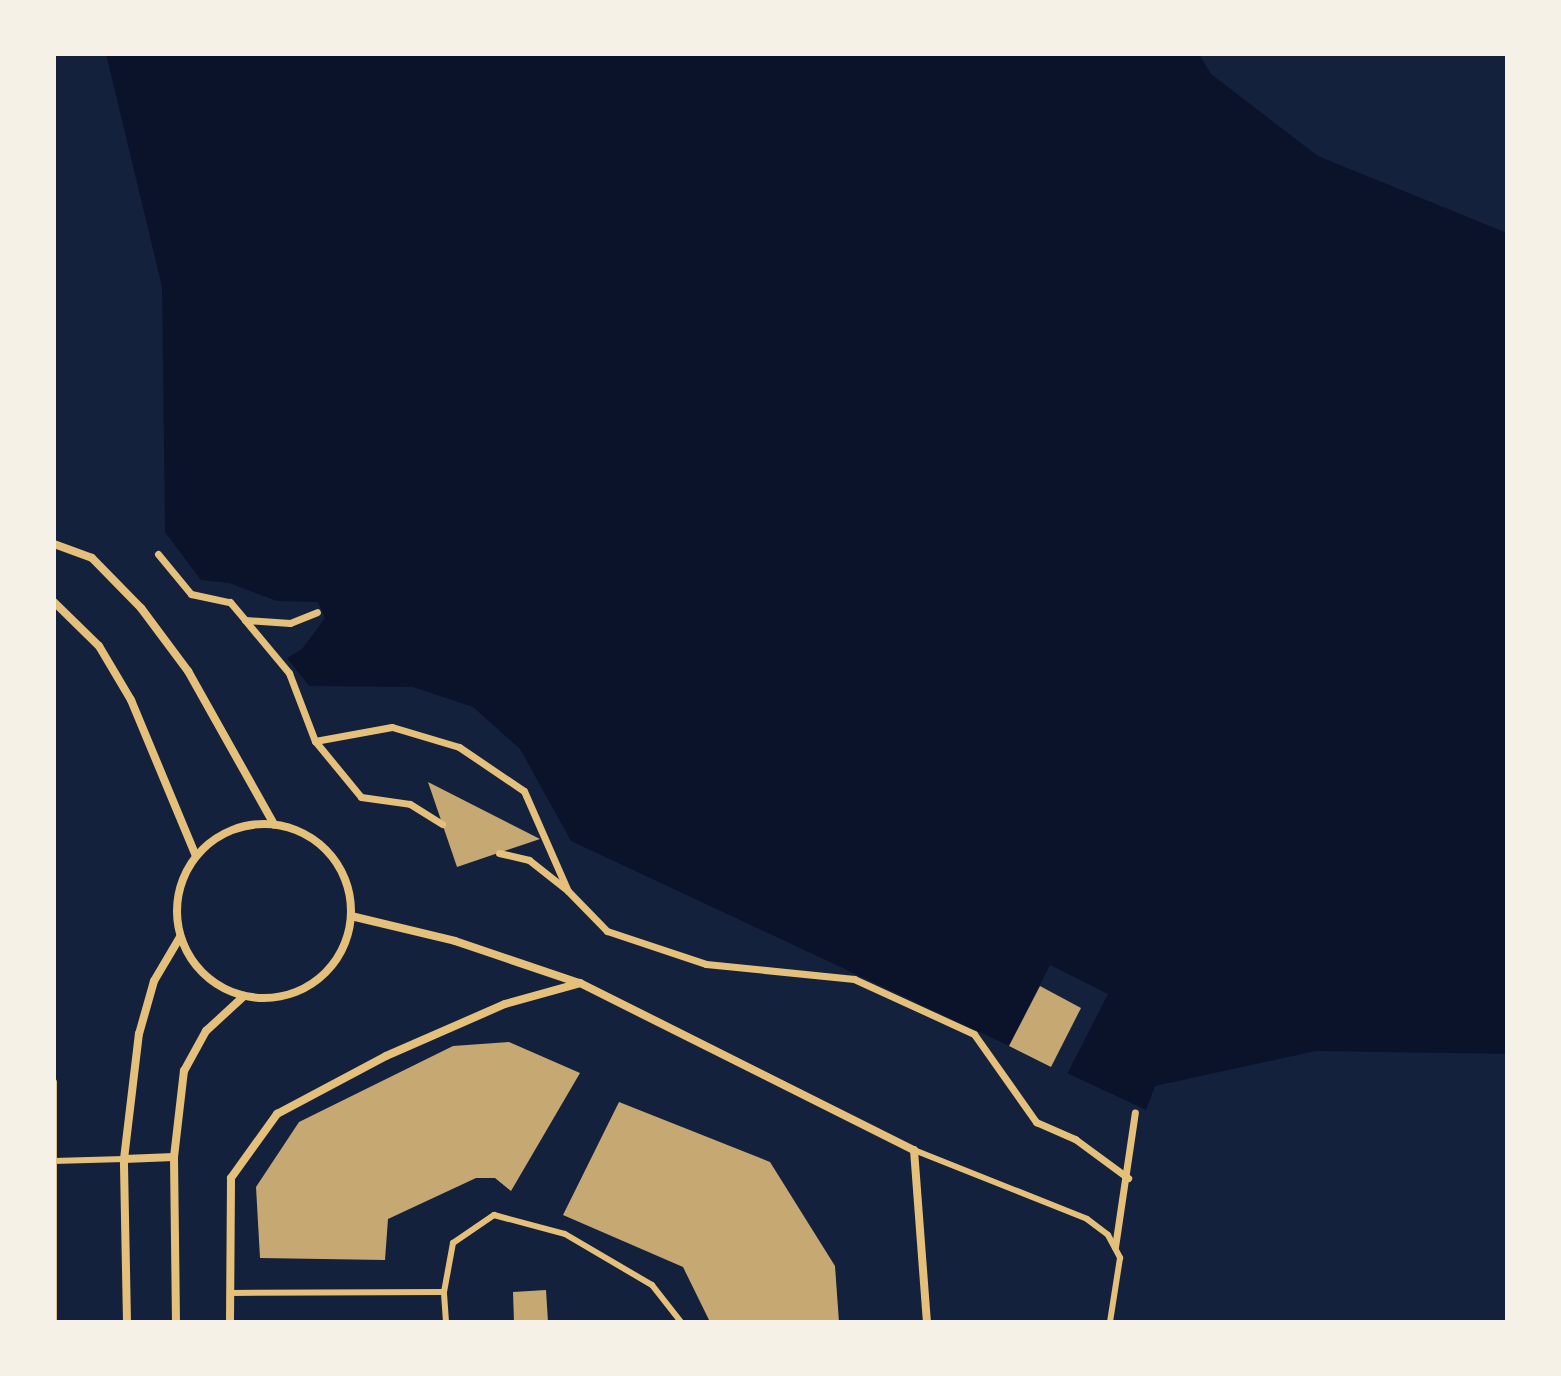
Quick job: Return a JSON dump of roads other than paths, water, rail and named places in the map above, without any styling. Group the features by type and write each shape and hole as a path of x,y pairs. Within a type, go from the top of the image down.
{"street":[{"path":"54,544 92,558 141,608 188,671 274,824"},
{"path":"158,554 191,594 230,602 289,673 315,741 361,797 410,804 442,824"},
{"path":"54,602 99,646 131,700 196,856"},
{"path":"245,620 290,623 317,612"},
{"path":"315,741 392,727 459,747 524,791 568,891"},
{"path":"274,824 321,845 338,865 348,890 351,916 344,945 327,971 303,989 274,998 244,996 216,984 194,964 180,937 176,909 182,880 196,856 218,837 245,825 274,824"},
{"path":"499,853 529,860 568,891 607,931 706,964 854,979 974,1034 1036,1122 1075,1139 1128,1178"},
{"path":"351,916 455,941 580,983 914,1150 927,1322"},
{"path":"127,1322 124,1159 139,1034 154,981 180,937"},
{"path":"230,1322 231,1178 277,1114 386,1056 505,1004 580,983"},
{"path":"176,1322 174,1157 184,1071 206,1031 244,996"},
{"path":"1115,1247 1128,1178 1135,1112"},
{"path":"124,1159 174,1157"}],"lane":[{"path":"54,1082 54,1322"},
{"path":"914,1150 1087,1219 1115,1247 1120,1258 1110,1322"},
{"path":"55,1161 124,1159"},
{"path":"446,1322 444,1292 453,1243 494,1215 565,1234 652,1285 681,1322"},
{"path":"230,1293 444,1292"}],"water":[{"path":"106,54 1199,54 1211,74 1318,156 1507,233 1507,1054 1316,1051 1155,1086 1146,1110 571,841 520,749 473,707 413,687 309,686 287,658 302,649 325,618 318,602 277,601 229,583 201,580 165,532 162,287"}]}
